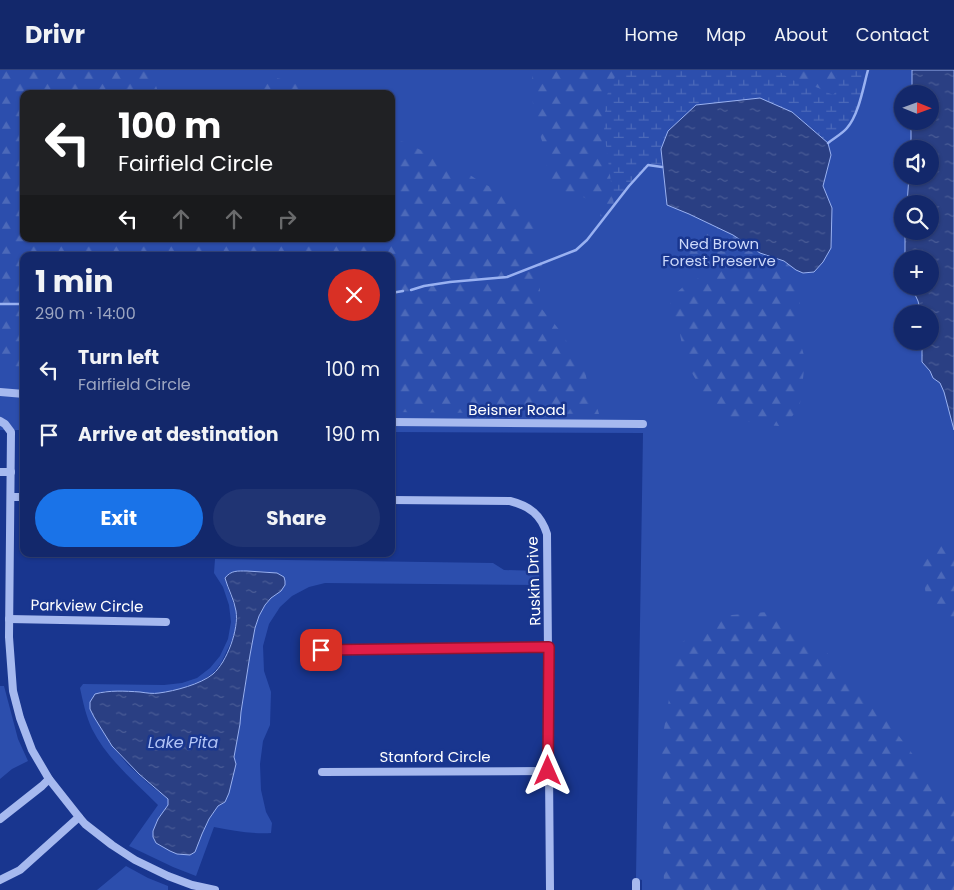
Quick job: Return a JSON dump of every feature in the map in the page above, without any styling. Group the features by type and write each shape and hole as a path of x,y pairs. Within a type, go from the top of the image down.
{"street":[{"path":"0,392 20,394"},
{"path":"0,421 11,432 9,637 13,691 20,718 32,750 49,779 79,817 112,845 135,860 168,876 192,885 214,890"},
{"name":"Beisner Road","path":"395,422 643,424"},
{"path":"0,472 11,472"},
{"path":"11,497 20,497"},
{"name":"Ruskin Drive","path":"395,500 510,501 524,504 544,523 548,534 550,890"},
{"name":"Parkview Circle","path":"9,619 166,622"},
{"path":"0,637 9,637"},
{"path":"321,650 549,647"},
{"name":"Stanford Circle","path":"322,772 548,771"},
{"path":"0,819 49,779"},
{"path":"0,880 20,870 79,817"}],"green space":[{"name":"Ned Brown Forest Preserve","path":"0,70 954,70 954,890 642,890 642,880 636,878 643,433 395,432 395,252 20,252 20,430 0,430"},
{"path":"0,70 151,70 157,90 20,90 20,242 395,242 395,139 464,171 482,183 517,199 529,214 534,227 538,256 542,264 540,307 564,336 570,349 584,366 587,381 599,414 395,412 395,252 20,252 20,371 0,370"},
{"path":"532,70 621,70 615,77 608,157 614,204 600,222 601,206 581,196 564,192 550,183 543,144 535,120 532,96"},
{"path":"621,70 689,70 689,74 709,70 777,70 792,80 833,95 838,89 836,70 868,70 855,116 843,132 828,143 792,113 696,105 667,131 661,149 662,167 648,165 614,204 604,131 606,97 615,77"},
{"path":"777,70 836,70 838,90 833,95 792,80"},
{"path":"276,78 295,82 305,90 248,90"},
{"path":"716,227 733,235 760,253 784,261 792,267 801,287 798,329 805,359 801,398 799,408 784,426 758,424 717,416 685,361 680,334 670,312 671,297 703,274 700,269 686,261 687,247"},
{"path":"934,543 954,547 954,619 935,608 927,599 923,559 928,546"},
{"path":"215,559 493,563 504,570 539,571 540,585 325,583 309,587 292,596 280,607 269,624 263,646 264,671 271,692 270,725 263,741 260,764 261,790 266,812 272,823 271,833 242,832 214,827 196,876 129,846 158,805 122,770 98,740 88,719 80,688 83,684 164,685 182,683 197,678 210,668 220,656 228,639 231,622 229,605 223,587 214,573","holes":["247,571 269,572 281,591 265,605 255,628 234,757 236,764 225,802 218,806 202,834 158,819 168,805 168,799 128,765 112,746 94,717 104,691 158,694 184,688 203,680 213,673 221,663 235,632 236,611 227,586 228,574"]},
{"path":"767,612 831,656 880,711 954,809 954,890 664,890 662,741 678,645 720,616"},
{"path":"0,686 4,686 18,739 28,761 12,769 0,779"},
{"path":"126,866 168,886 168,890 97,890"}],"water":[{"path":"912,70 954,70 954,430 940,383 933,378 922,362 922,350 939,350 939,305 919,305 915,295 939,295 939,250 905,250 905,240 939,240 939,195 908,195 908,185 939,185 939,140 911,140 911,130 939,130 939,85 912,85"},
{"path":"760,98 792,112 828,143 831,155 823,186 832,208 831,248 823,262 814,272 803,273 796,270 784,261 760,253 733,235 667,205 661,149 668,131 696,105"},
{"name":"Lake Pita","path":"232,572 277,573 284,577 285,585 265,605 255,628 234,757 236,764 229,793 225,802 218,806 209,819 195,852 190,855 177,854 156,843 153,837 153,831 158,819 168,805 168,799 139,774 112,746 90,709 90,702 95,694 106,692 154,693 172,691 195,684 213,674 227,654 236,627 236,611 225,578"}],"waterway":[{"path":"828,143 843,132 855,116 868,70"},
{"path":"411,290 450,282 507,277 576,250 587,240 648,165 662,167"},
{"path":"395,292 403,291"},
{"path":"0,304 20,304"}],"route":[{"path":"321,650 549,647 548,771"}]}
